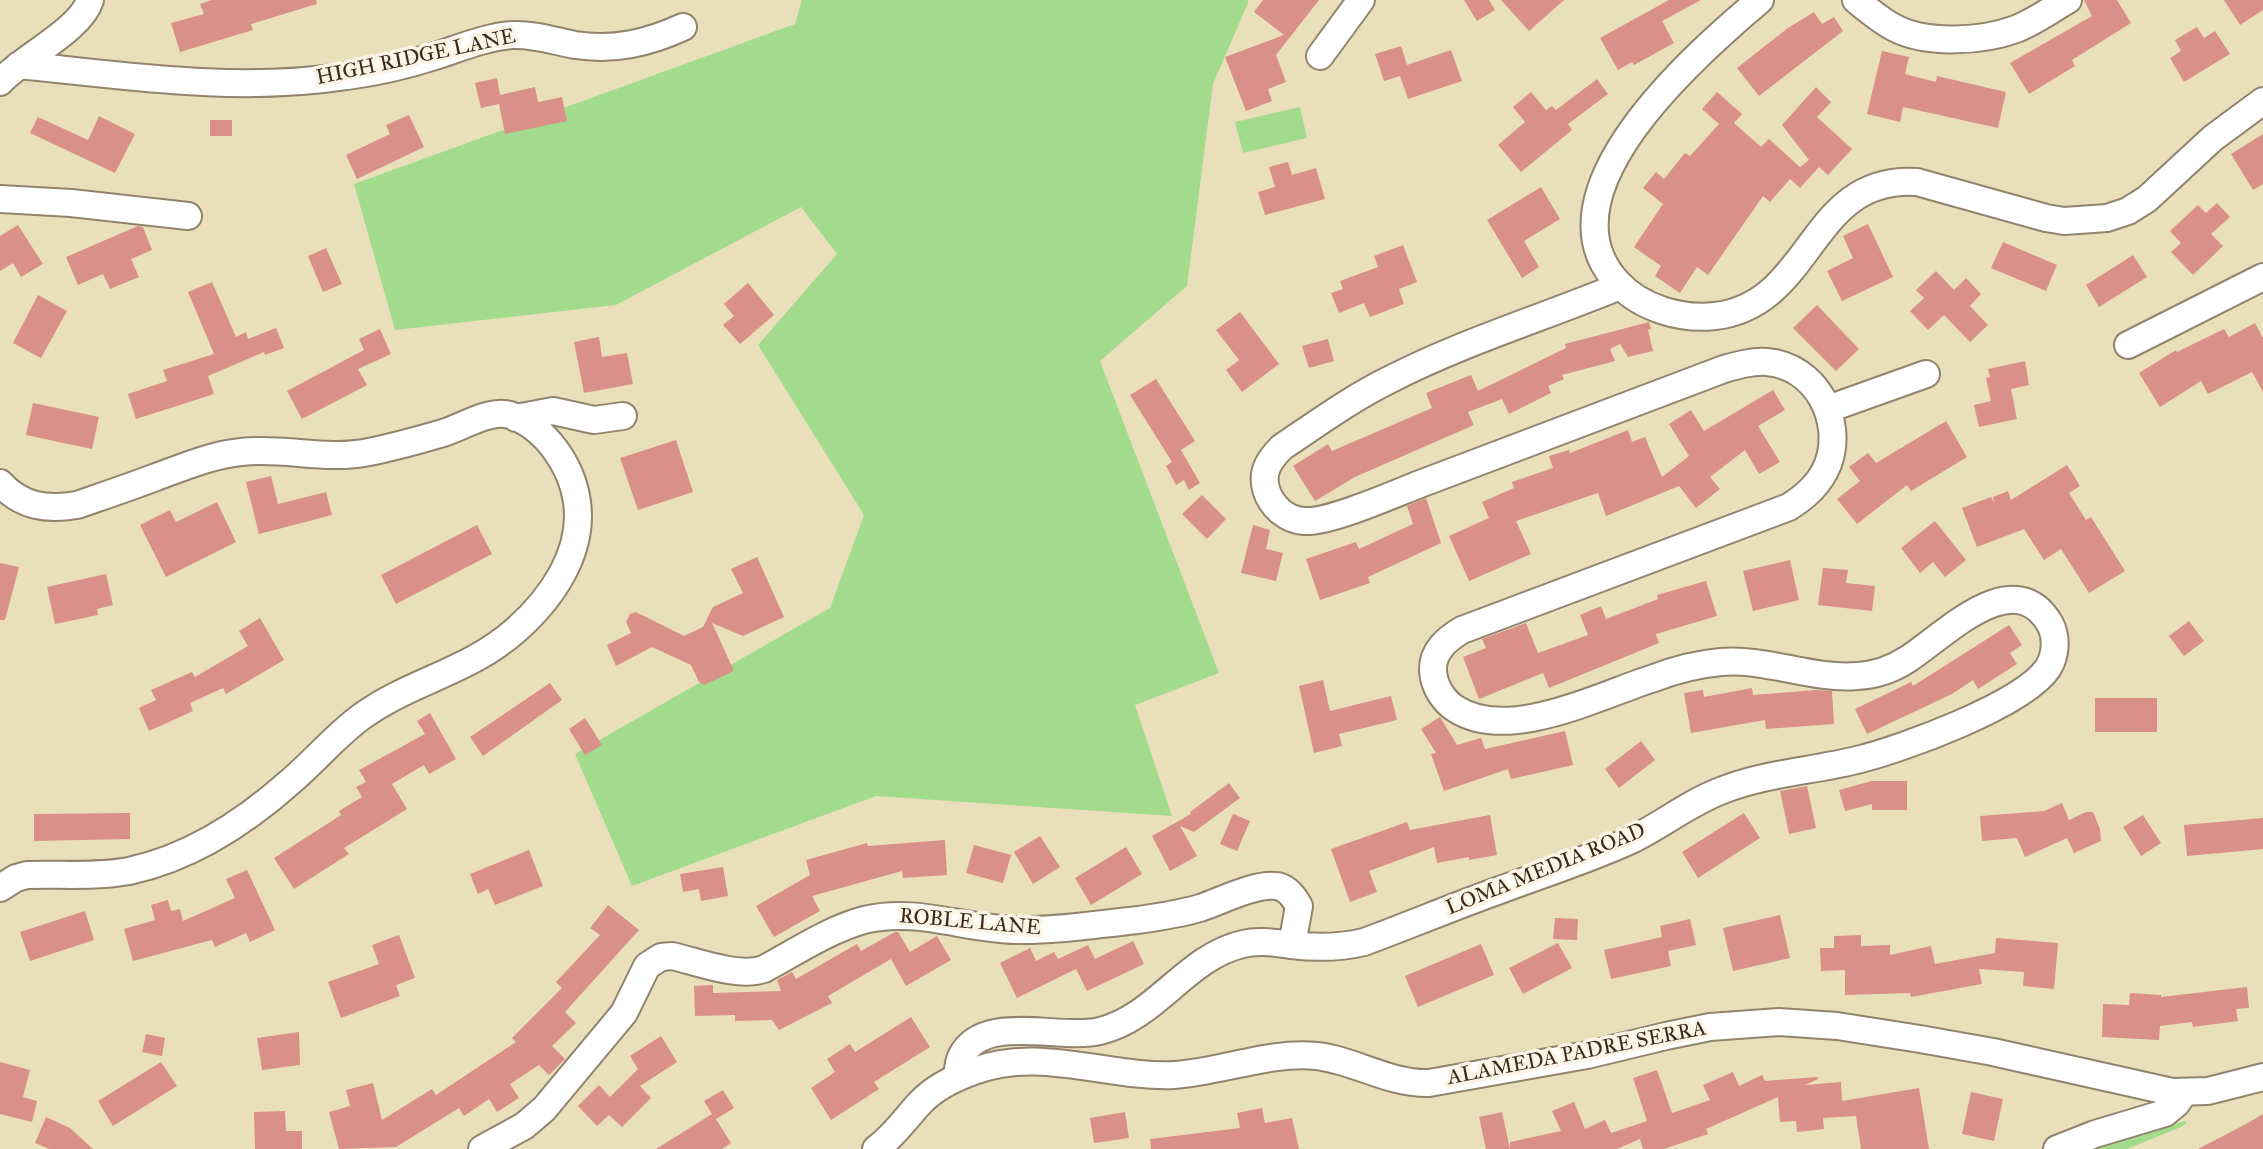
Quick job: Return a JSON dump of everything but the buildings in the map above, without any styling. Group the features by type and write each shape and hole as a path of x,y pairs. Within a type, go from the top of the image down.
{"street":[{"path":"10,74 79,20 90,0"},
{"path":"1320,56 1361,0"},
{"path":"1760,0 1688,66 1639,121 1605,176 1596,202 1597,241 1609,274 1635,300 1692,316 1714,316 1752,305 1788,276 1849,200 1864,190 1881,184 1917,182 2055,220 2086,221 2107,218 2128,211 2147,199 2213,138 2263,101"},
{"path":"1856,0 1897,29 1916,36 1969,39 2018,29 2068,0"},
{"name":"HIGH RIDGE LANE","path":"10,74 237,84 299,82 408,64 494,38 513,35 541,37 572,44 617,47 640,44 683,27"},
{"path":"0,199 71,203 188,216"},
{"path":"2128,345 2263,277"},
{"name":"LOMA MEDIA ROAD","path":"957,1078 961,1058 973,1042 986,1034 1020,1030 1072,1035 1111,1028 1145,1010 1191,970 1227,949 1259,942 1333,947 1364,942 1619,845 1665,822 1701,799 1737,784 1773,774 1854,761 1920,740 1958,725 2034,683 2051,662 2055,650 2053,631 2038,610 2015,599 1983,607 1908,659 1867,675 1833,676 1746,662 1714,663 1657,676 1545,715 1515,720 1488,721 1470,716 1450,705 1434,678 1433,665 1441,646 1462,630 1788,507 1806,496 1822,476 1831,453 1832,428 1828,410 1816,389 1799,373 1777,364 1745,363 1324,519 1302,521 1284,514 1271,500 1264,483 1264,473 1282,447 1349,401 1436,358 1620,286"},
{"path":"1828,410 1926,374"},
{"path":"516,418 553,411 594,420 623,416"},
{"path":"0,483 24,502 55,509 77,505 220,455 271,450 331,456 349,455 444,433 496,414 508,415 526,422 542,435 558,453 573,482 578,505 573,552 562,574 519,628 476,660 398,694 364,715 253,814 192,848 130,871 107,874 27,875 0,888"},
{"name":"ROBLE LANE","path":"482,1149 524,1126 544,1109 620,1019 634,996 644,970 661,957 673,956 752,972 764,969 841,928 876,918 912,915 983,927 1052,929 1169,915 1274,885 1287,890 1298,906 1292,945"},
{"name":"ALAMEDA PADRE SERRA","path":"876,1149 938,1088 986,1067 1053,1063 1136,1074 1174,1075 1286,1057 1310,1056 1339,1060 1405,1083 1429,1083 1587,1055 1666,1035 1722,1026 1794,1022 1858,1037 1993,1052 2139,1086 2184,1093 2208,1091 2263,1077"},
{"path":"2057,1149 2165,1112 2176,1104 2184,1093"}],"green space":[{"path":"802,0 1248,0 1213,84 1187,286 1100,361 1219,673 1135,705 1172,816 876,796 632,886 575,754 830,608 864,515 758,345 837,254 801,207 616,305 395,330 354,184 795,24"},
{"path":"1300,107 1307,138 1243,153 1235,122"},
{"path":"2185,1121 2187,1123 2181,1127 2127,1149 2087,1149"}]}
